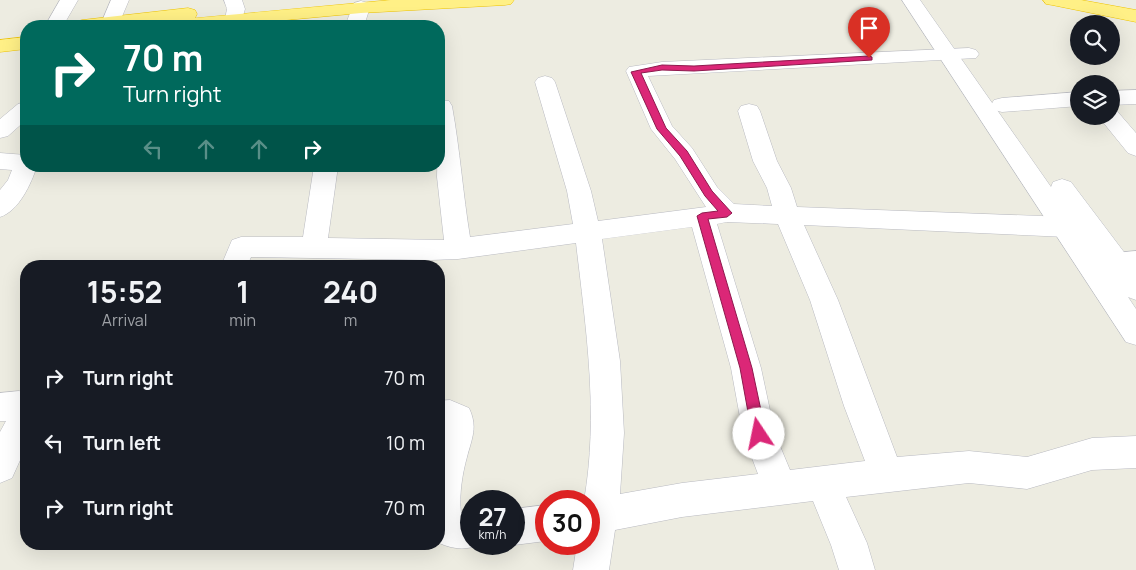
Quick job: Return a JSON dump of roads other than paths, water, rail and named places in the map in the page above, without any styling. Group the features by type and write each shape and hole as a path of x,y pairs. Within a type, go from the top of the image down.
{"highway":[{"path":"144,20 234,9 339,0"},
{"path":"191,20 234,9 361,7 505,0"},
{"path":"1052,0 1136,16"},
{"path":"1123,0 1136,2"},
{"path":"0,36 20,34"},
{"path":"0,46 20,44"}],"street":[{"path":"57,20 69,0"},
{"path":"112,20 120,0"},
{"path":"911,0 1002,105 1127,262 1136,289"},
{"path":"933,0 958,55 1136,333"},
{"path":"356,20 361,7"},
{"path":"781,488 759,434 708,193 684,154 662,129 636,72 662,68 958,55"},
{"path":"545,82 579,191 588,232 604,361 608,433 598,490"},
{"path":"1120,98 1136,97"},
{"path":"1002,105 1070,101"},
{"path":"749,111 765,161 779,188 788,215 824,300 860,406 887,475"},
{"path":"0,131 20,114"},
{"path":"1117,125 1136,148"},
{"path":"445,129 458,249"},
{"path":"0,160 20,162"},
{"path":"0,208 20,183 23,172"},
{"path":"314,248 318,207 325,172"},
{"path":"236,260 241,247 275,246 425,251 458,249 714,215 788,215 1067,227"},
{"path":"1092,266 1127,262"},
{"path":"0,407 20,405"},
{"path":"445,415 458,418 460,428 448,463 445,488"},
{"path":"0,467 20,424"},
{"path":"600,516 682,500 887,475 969,468 1027,473 1092,454 1136,452"},
{"path":"822,483 850,543 857,570"},
{"path":"445,526 449,530 460,530"},
{"path":"591,570 592,555"}]}
